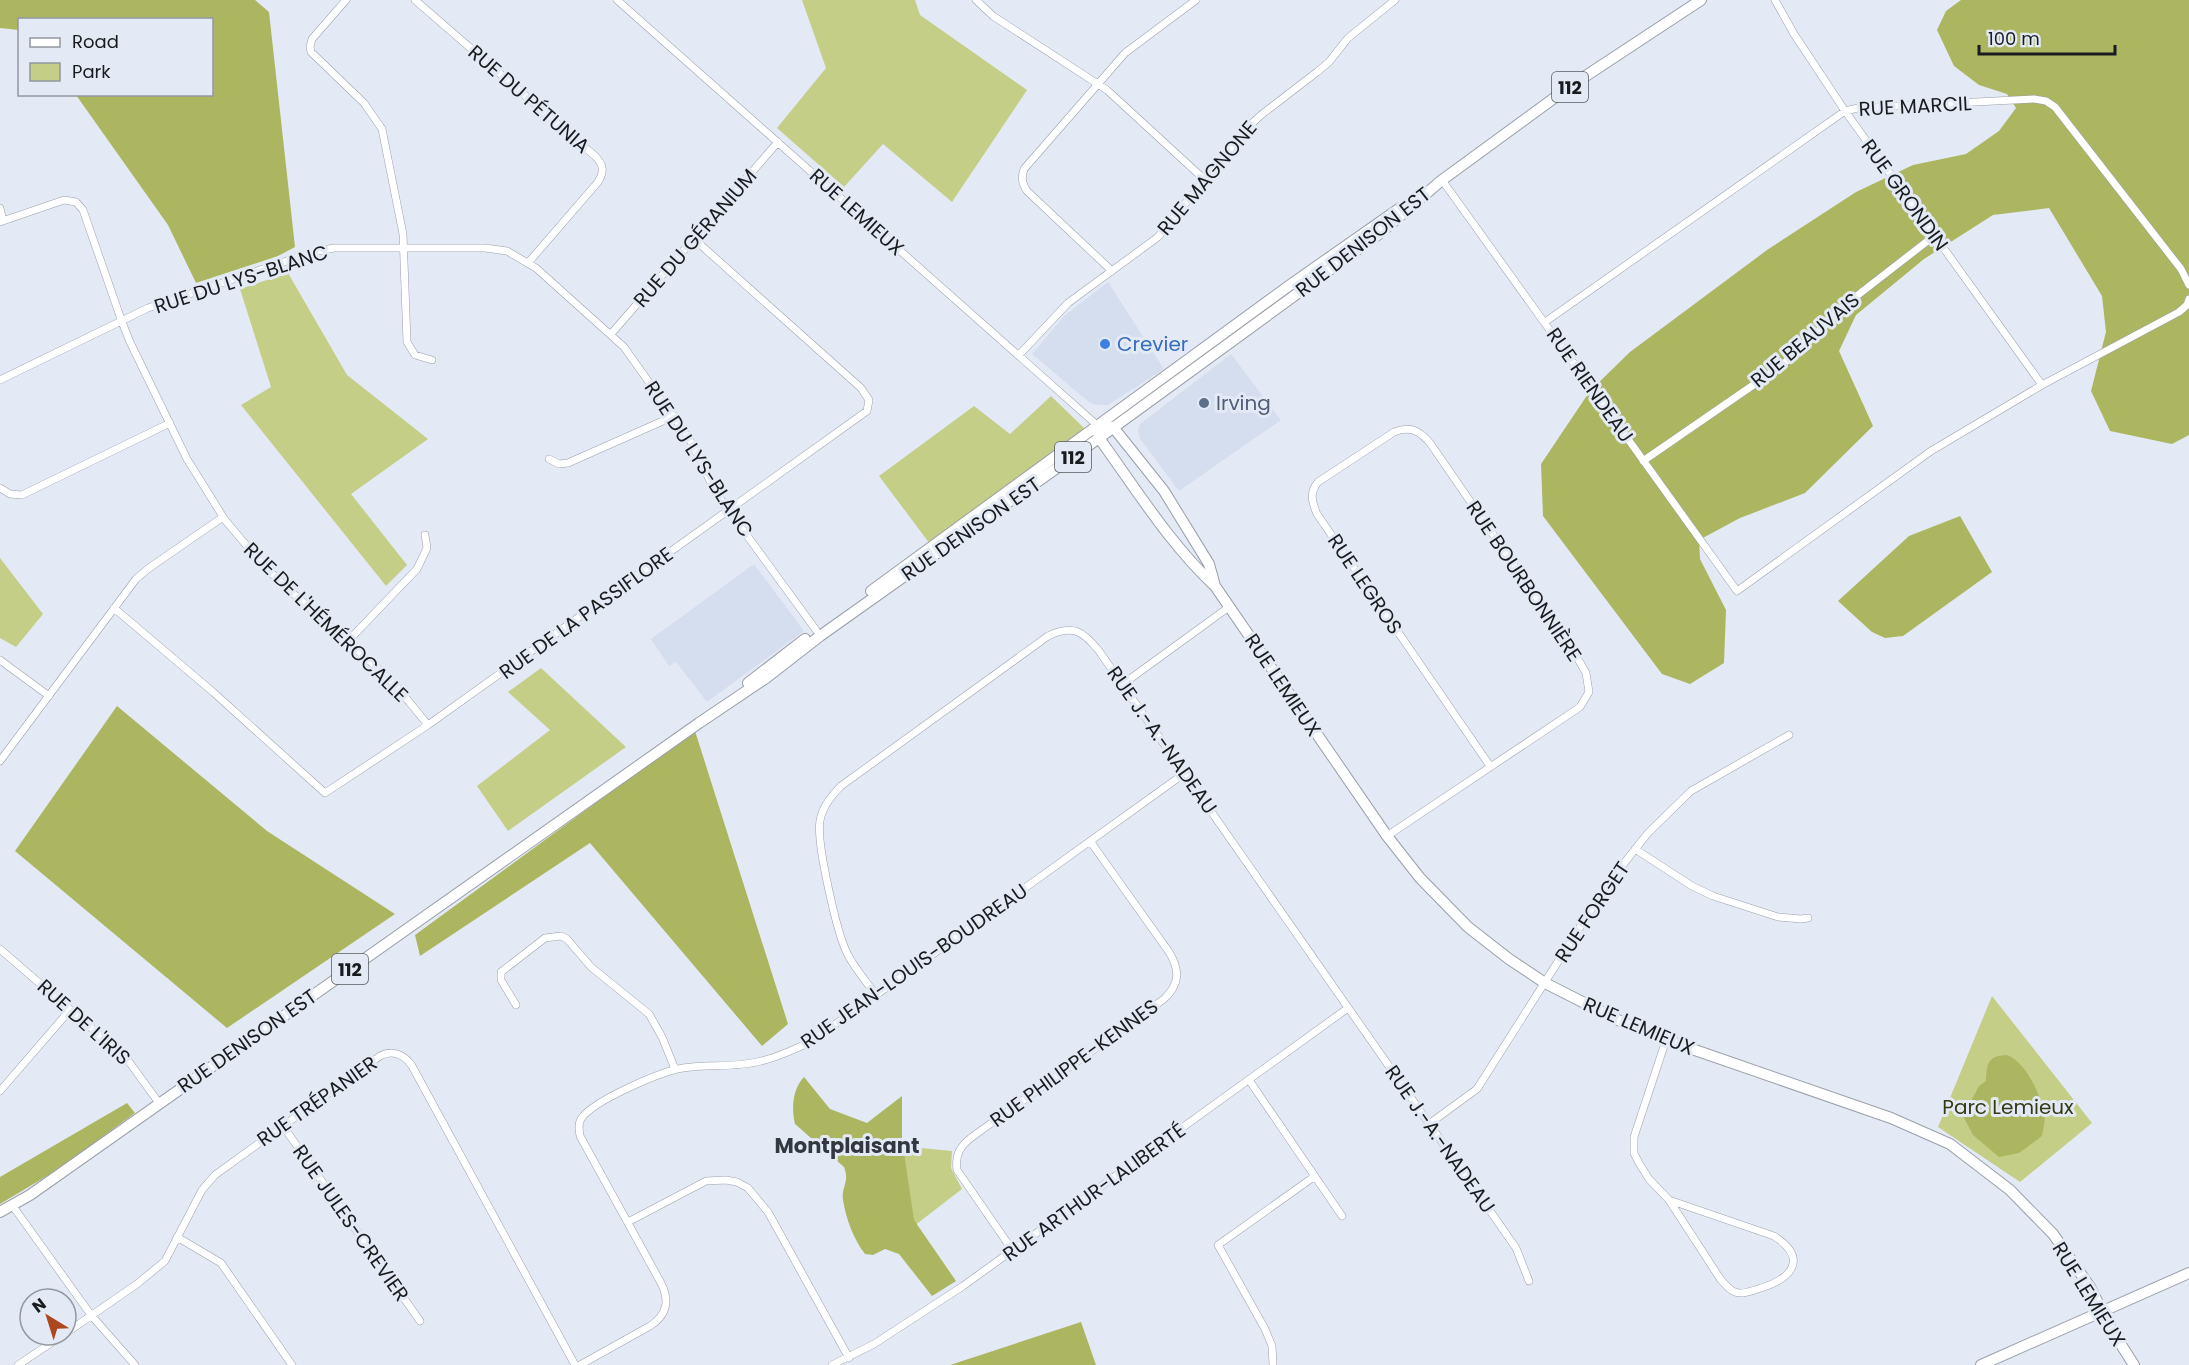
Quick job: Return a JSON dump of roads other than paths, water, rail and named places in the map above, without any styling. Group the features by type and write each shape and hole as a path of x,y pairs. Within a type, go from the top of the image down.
{"main road":[{"name":"RUE DENISON EST","path":"699,723 816,630 1374,225 1442,180 1572,85 1701,0"},
{"name":"RUE DENISON EST","path":"0,1212 30,1195 766,678 820,636 1099,438 1378,234 1442,180"},
{"path":"1097,425 1113,427"},
{"name":"RUE LEMIEUX","path":"1097,425 1099,438 1192,565 1215,586 1387,836 1420,878 1468,927 1545,983 1620,1021 1666,1040 1891,1118 1950,1144 2010,1190 2047,1228 2071,1260 2134,1365"},
{"name":"RUE LEMIEUX","path":"1113,427 1164,491 1209,564 1215,586"},
{"path":"1981,1365 2189,1273"}],"street":[{"path":"346,0 312,39 311,52 364,103 382,129 401,216 407,342 415,355 432,360"},
{"name":"RUE DU PÉTUNIA","path":"415,0 595,156 602,166 603,171 598,182 528,263"},
{"name":"RUE LEMIEUX","path":"617,0 1097,425"},
{"path":"976,0 993,16 1098,83 1205,180"},
{"path":"1112,271 1027,191 1021,177 1027,164 1131,47 1196,0"},
{"name":"RUE MAGNONE","path":"1019,356 1068,303 1158,237 1261,114 1329,62 1348,38 1395,0"},
{"name":"RUE GRONDIN","path":"1775,0 1794,34 1845,111 2042,385"},
{"name":"RUE MARCIL","path":"1545,322 1845,111 1858,108 2034,99 2046,101 2055,107 2181,269 2189,285"},
{"name":"RUE DU GÉRANIUM","path":"611,334 778,142"},
{"name":"RUE RIENDEAU","path":"1442,180 1737,591 1931,451 2042,385"},
{"name":"RUE DE L'HÉMÉROCALLE","path":"1,222 64,200 76,202 83,210 122,322 188,459 223,517 264,566 397,687 428,725"},
{"path":"0,208 1,222"},
{"name":"RUE BEAUVAIS","path":"1643,461 1778,368 1845,305 1934,236"},
{"name":"RUE DE LA PASSIFLORE","path":"114,608 213,692 325,793 428,725 867,411 869,400 861,388 694,239"},
{"name":"RUE DU LYS-BLANC","path":"0,380 148,309 313,252 334,248 485,248 507,251 528,263 624,347 690,440 713,488 816,630"},
{"path":"2042,385 2179,312 2187,305 2189,299"},
{"path":"549,459 559,464 568,463 674,416"},
{"path":"0,488 10,494 22,495 170,423"},
{"name":"RUE BOURBONNIÈRE","path":"1387,836 1580,707 1589,692 1589,684 1574,652 1430,443 1418,431 1403,429"},
{"name":"RUE LEGROS","path":"1403,429 1394,432 1318,482 1312,492 1313,504 1317,514 1490,766"},
{"path":"0,761 142,573 223,517"},
{"path":"348,641 417,568 427,548 425,535"},
{"path":"1123,684 1229,607"},
{"name":"RUE J.-A.-NADEAU","path":"876,995 848,956 841,938 819,842 820,820 830,798 841,786 1048,636 1072,630 1087,635 1520,1255 1530,1281"},
{"path":"0,660 49,696"},
{"name":"RUE FORGET","path":"1430,1124 1478,1089 1606,886 1669,811 1691,791 1789,735"},
{"name":"RUE JEAN-LOUIS-BOUDREAU","path":"580,1365 658,1321 667,1306 661,1283 580,1136 579,1124 589,1110 650,1077 675,1069 750,1064 775,1057 812,1041 1185,773"},
{"name":"RUE PHILIPPE-KENNES","path":"1013,1251 957,1170 959,1149 972,1137 1164,999 1171,992 1178,978 1178,969 1169,952 1090,841"},
{"path":"1635,849 1692,886 1713,896 1778,917 1808,918"},
{"path":"516,1005 501,980 501,972 545,938 561,936 572,943 591,967 649,1014 662,1036 675,1069"},
{"name":"RUE DE L'IRIS","path":"0,949 127,1059 159,1103"},
{"name":"RUE ARTHUR-LALIBERTÉ","path":"832,1365 849,1358 924,1312 1013,1251 1348,1008"},
{"path":"0,1091 70,1010"},
{"path":"1666,1040 1634,1137 1632,1146 1634,1153 1649,1179 1668,1200 1720,1280 1728,1288 1736,1293 1743,1293 1784,1278 1791,1270 1794,1261 1791,1252 1785,1243 1774,1236 1668,1200"},
{"name":"RUE TRÉPANIER","path":"78,1324 165,1261 208,1181 223,1168 386,1053 399,1054 405,1057 412,1066 575,1365"},
{"path":"1249,1080 1342,1216"},
{"name":"RUE JULES-CREVIER","path":"283,1126 420,1321"},
{"path":"1273,1364 1272,1346 1265,1329 1218,1245 1315,1176"},
{"path":"628,1222 706,1181 726,1180 737,1182 748,1188 768,1212 849,1358"},
{"path":"12,1205 92,1315 135,1365"},
{"path":"177,1237 215,1257 221,1263 292,1365"},
{"name":"RUE TRÉPANIER","path":"18,1365 45,1347"}],"place":[{"name":"Crevier","path":"1105,344"},
{"name":"Irving","path":"1204,403"}],"district":[{"name":"Montplaisant","path":"847,1145"}],"park label":[{"name":"Parc Lemieux","path":"2008,1107"}]}
